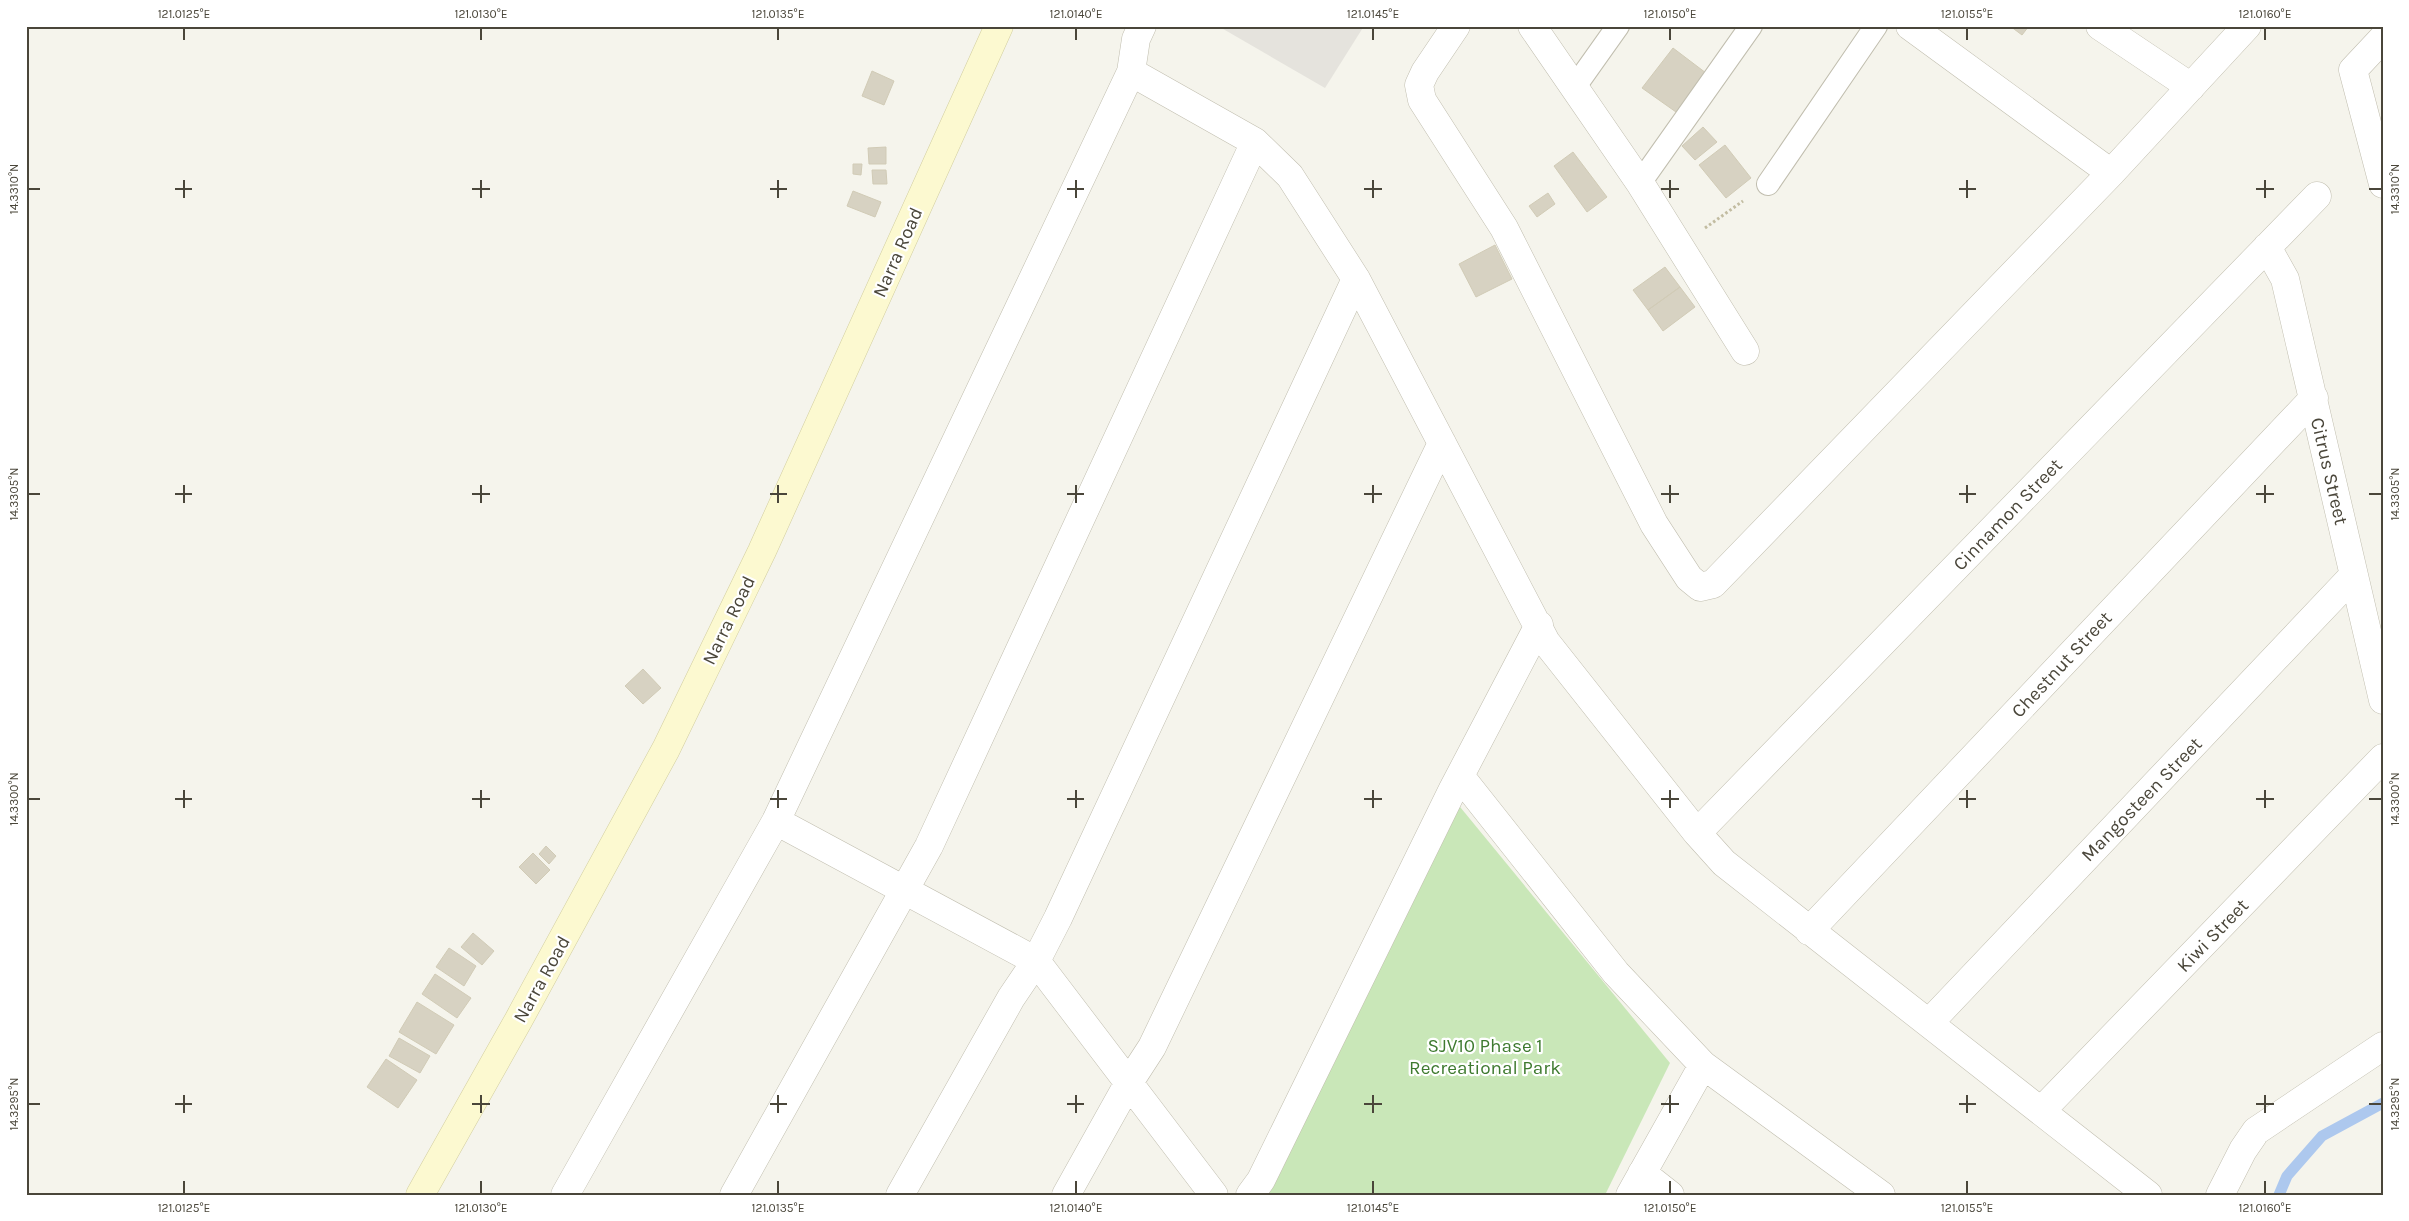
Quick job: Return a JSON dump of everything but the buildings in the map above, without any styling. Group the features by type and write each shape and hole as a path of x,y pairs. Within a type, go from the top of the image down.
{"street":[{"name":"Narra Road","path":"420,1195 518,1021 666,749 762,551 999,26"},
{"path":"565,1195 776,821 1132,72 1136,39 1142,26"},
{"path":"1456,26 1425,72 1419,86 1422,100 1504,228 1654,524 1689,578 1700,587 1713,584 2111,173 2247,26"},
{"path":"1532,26 1640,183 1745,351"},
{"path":"1910,26 2111,173"},
{"path":"2100,26 2191,87"},
{"path":"2383,38 2353,70 2383,184"},
{"path":"1132,72 1255,142 1290,176 1356,279 1539,624 1546,642 1697,833 1724,863 2148,1195"},
{"path":"734,1195 934,837 1255,142"},
{"name":"Cinnamon Street","path":"1697,833 2317,196"},
{"name":"Citrus Street","path":"2266,247 2285,279 2383,700"},
{"path":"900,1195 1011,998 1036,961 1356,279"},
{"name":"Chestnut Street","path":"1809,931 2314,398"},
{"path":"1066,1195 1128,1084 1152,1046 1442,443"},
{"name":"Mangosteen Street","path":"1929,1023 2353,576"},
{"path":"1250,1195 1261,1180 1460,776 1539,624"},
{"name":"Kiwi Street","path":"2041,1111 2383,758"},
{"path":"1460,776 1616,973 1703,1065 1881,1195"},
{"path":"776,821 1036,961 1214,1195"},
{"path":"2220,1195 2243,1150 2256,1131 2383,1046"},
{"path":"1670,1195 1636,1184 1703,1065"}],"lane":[{"path":"1574,88 1618,26"},
{"path":"1640,183 1751,26"},
{"path":"1768,184 1876,26"}],"path":[{"path":"1679,246 1768,184"}],"shaded area":[{"path":"1218,26 1364,26 1325,88"}],"green space":[{"name":"SJV10 Phase 1 Recreational Park","path":"1456,802 1670,1063 1605,1195 1264,1195"}],"waterway":[{"path":"2279,1195 2287,1176 2322,1136 2383,1103"}]}
